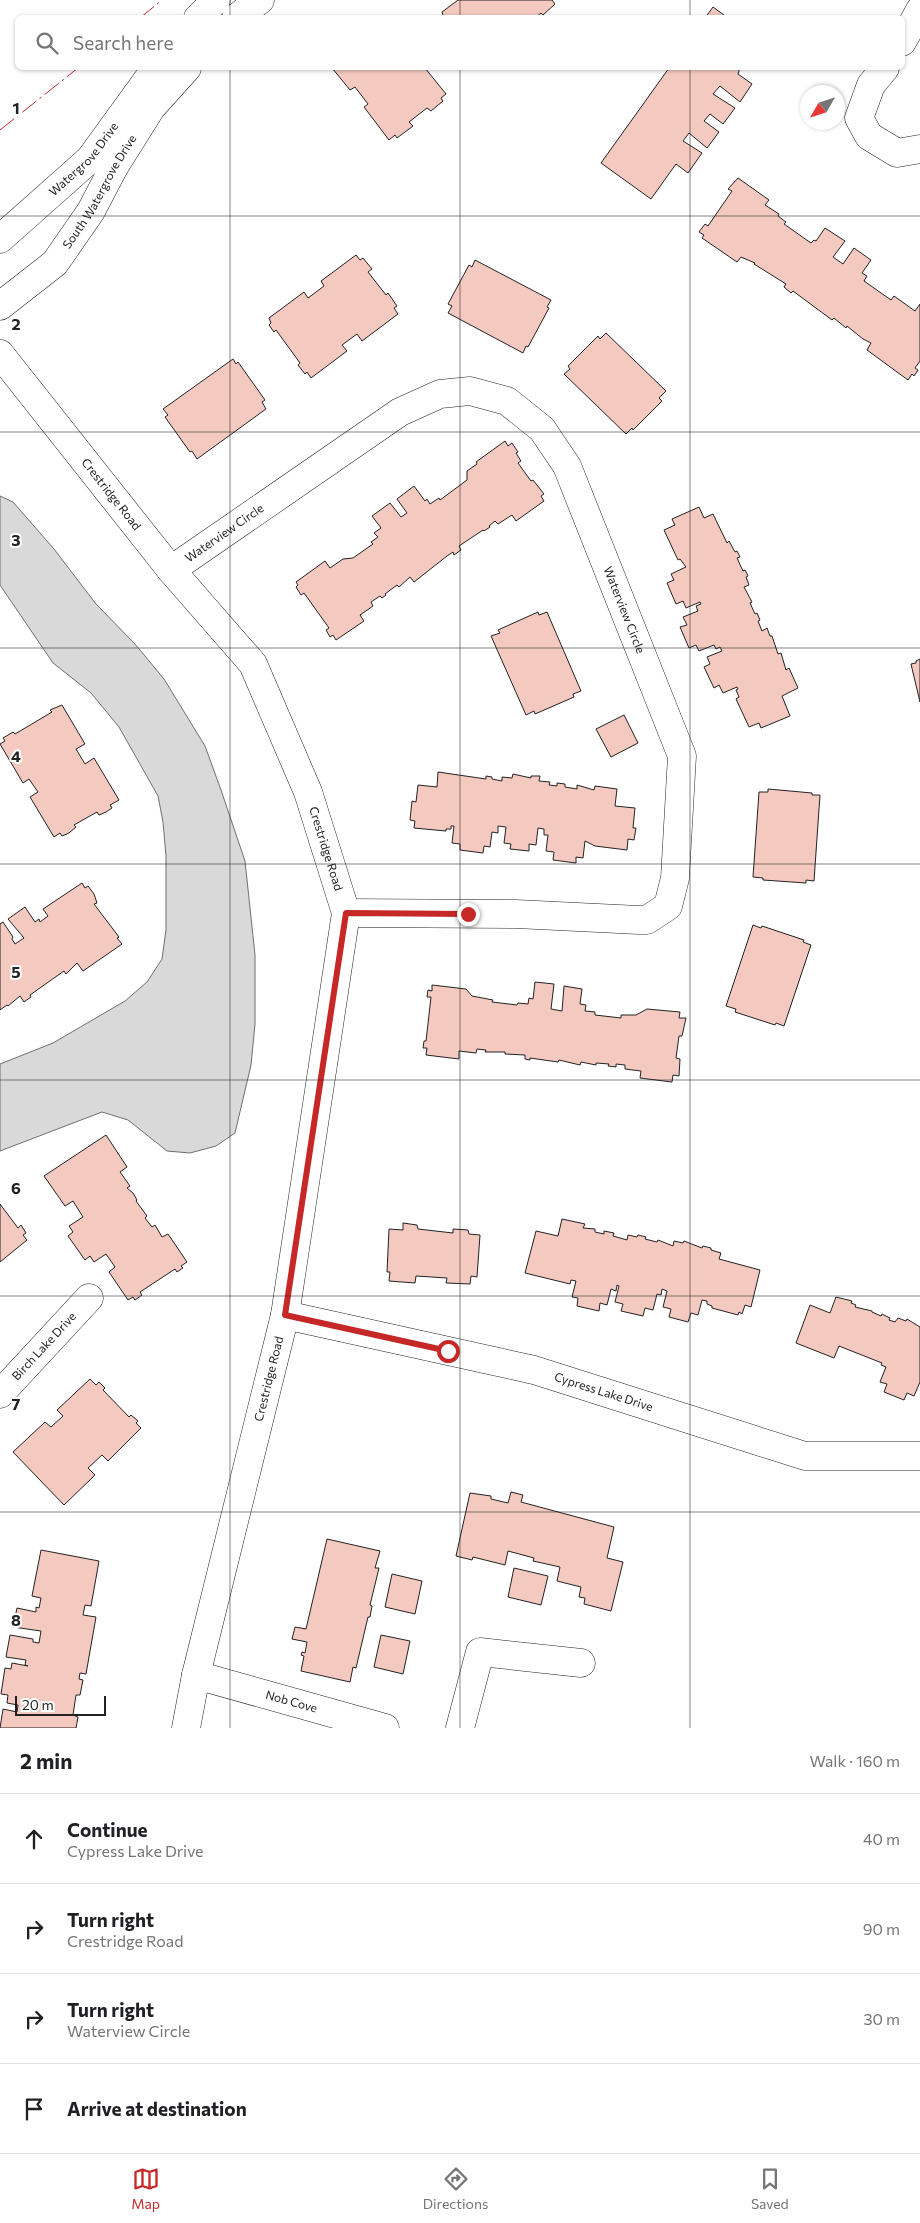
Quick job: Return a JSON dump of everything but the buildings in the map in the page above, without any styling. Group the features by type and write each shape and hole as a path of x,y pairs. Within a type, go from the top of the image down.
{"street":[{"path":"201,15 216,0"},
{"path":"240,15 260,0"},
{"path":"905,37 920,10"},
{"name":"Watergrove Drive","path":"0,239 90,159 155,70"},
{"name":"South Watergrove Drive","path":"0,306 55,263 91,211 114,167 151,108 185,70"},
{"path":"883,70 871,85 859,118 869,136 897,153 920,149"},
{"name":"Crestridge Road","path":"0,354 171,570 253,664 308,792 346,913 285,1315 196,1675 186,1728"},
{"name":"Waterview Circle","path":"171,570 400,412 440,394 470,391 507,401 542,429 567,466 682,756 675,878 668,906 647,920 516,914 346,913"},
{"name":"Birch Lake Drive","path":"0,1394 89,1298"},
{"name":"Cypress Lake Drive","path":"285,1315 534,1370 805,1456 920,1456"},
{"path":"460,1728 480,1652 581,1663"},
{"name":"Nob Cove","path":"196,1675 385,1728"}],"shaded area":[{"path":"0,496 13,502 54,549 96,604 135,644 164,679 205,746 245,861 255,955 255,1024 251,1065 235,1133 216,1146 190,1153 167,1151 128,1120 102,1112 0,1151 0,1064 53,1043 125,1001 147,982 162,959 166,930 166,856 163,822 158,796 119,727 91,693 53,663 0,585"}],"power":[{"path":"144,15 162,0"},
{"path":"0,130 75,70"}],"route":[{"path":"448,1351 285,1315 346,913 468,914"}]}
